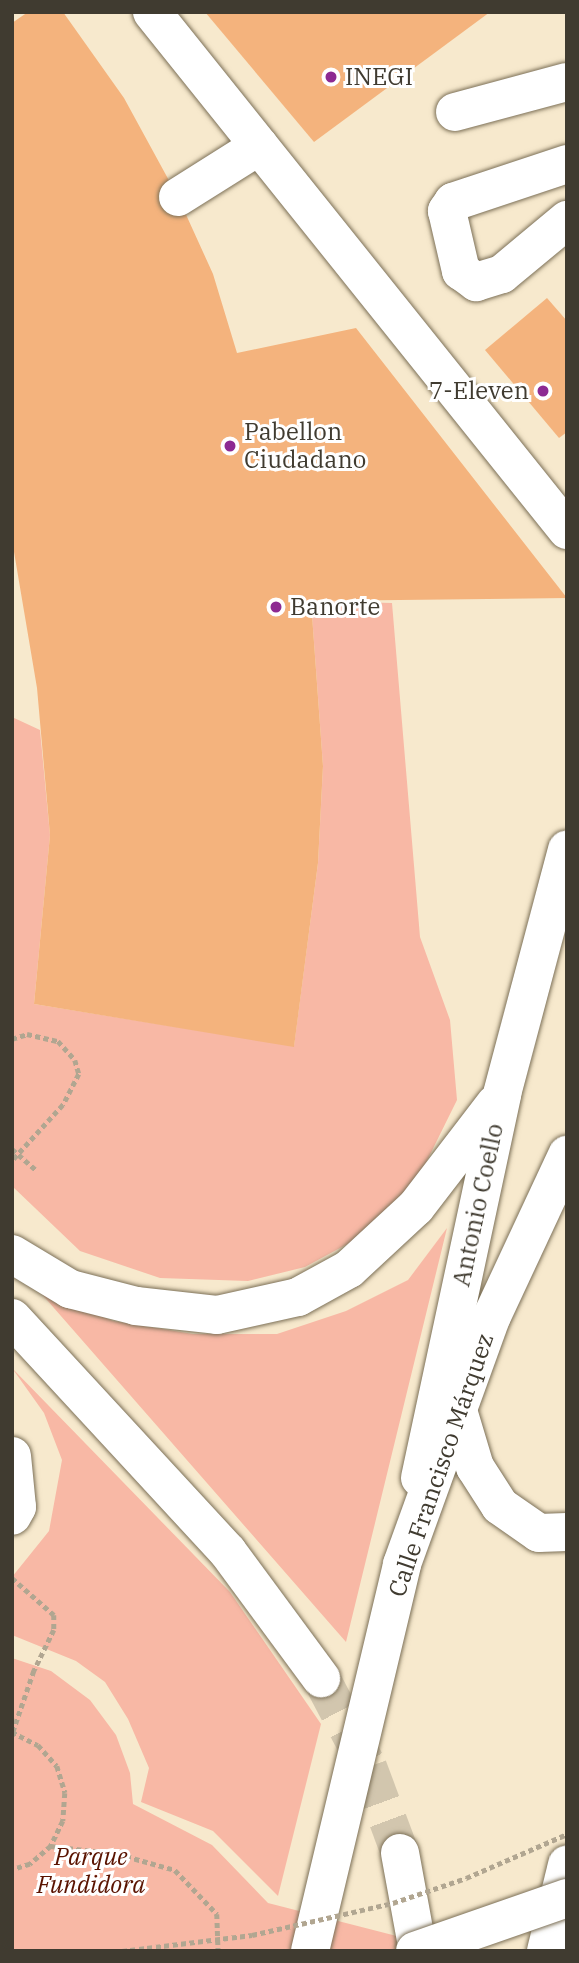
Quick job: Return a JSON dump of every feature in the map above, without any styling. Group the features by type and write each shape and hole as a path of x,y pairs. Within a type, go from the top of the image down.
{"main road":[{"path":"152,12 567,530"},
{"path":"455,112 567,82"},
{"path":"178,197 259,146"},
{"path":"567,164 453,202 447,211 461,271 477,282 502,274 567,220"},
{"name":"Antonio Coello","path":"402,1564 502,1094 567,850"},
{"path":"12,1254 70,1289 136,1306 217,1315 298,1297 349,1269 416,1207 502,1094"},
{"name":"Calle Francisco Márquez","path":"310,1951 402,1564 492,1316 567,1155"},
{"path":"12,1318 228,1552 321,1678"},
{"path":"457,1407 475,1467 500,1506 538,1533 567,1532"},
{"path":"12,1456 17,1507 12,1516"},
{"path":"400,1853 417,1951 567,1898"},
{"path":"547,1949 567,1865"}],"path":[{"path":"12,1039 27,1034 58,1041 75,1060 79,1074 63,1105 12,1161"},
{"path":"12,1149 37,1171"},
{"path":"12,1578 54,1615 54,1630 34,1671 13,1732 38,1745 60,1775 65,1793 63,1821 51,1846 30,1864 12,1870"},
{"path":"122,1951 251,1935 393,1903 567,1834"},
{"path":"51,1846 118,1854 174,1870 216,1914 218,1951"}],"green space":[{"path":"311,601 392,603 420,937 450,1020 457,1100 409,1197 364,1235 305,1267 248,1281 160,1278 80,1251 12,1186 12,717 40,730 50,835 34,1004 294,1046 318,863 323,766"},
{"path":"447,1228 346,1642 12,1260 53,1294 113,1321 193,1334 277,1334 346,1311 408,1280"},
{"path":"12,1368 230,1592 321,1724 278,1896 213,1831 141,1802 149,1768 128,1719 105,1682 76,1661 12,1635 12,1577 49,1531 62,1460 44,1413"},
{"name":"Parque Fundidora","path":"12,1658 51,1671 90,1700 116,1735 130,1773 133,1804 212,1845 268,1903 455,1951 12,1951"}],"building":[{"name":"Pabellon Ciudadano","path":"28,12 63,12 124,98 178,197 213,274 237,353 356,328 567,598 311,601 323,766 318,863 294,1047 34,1004 50,835 37,688 12,540 12,23"},
{"name":"INEGI","path":"205,12 490,12 314,142"},
{"name":"7-Eleven","path":"547,298 567,321 567,432 559,438 485,350"}],"tunnel":[{"path":"321,1678 368,1767 400,1853"}],"place":[{"name":"INEGI","path":"331,77"},
{"name":"7-Eleven","path":"543,391"},
{"name":"Pabellon Ciudadano","path":"230,446"},
{"name":"Banorte","path":"276,607"}]}
